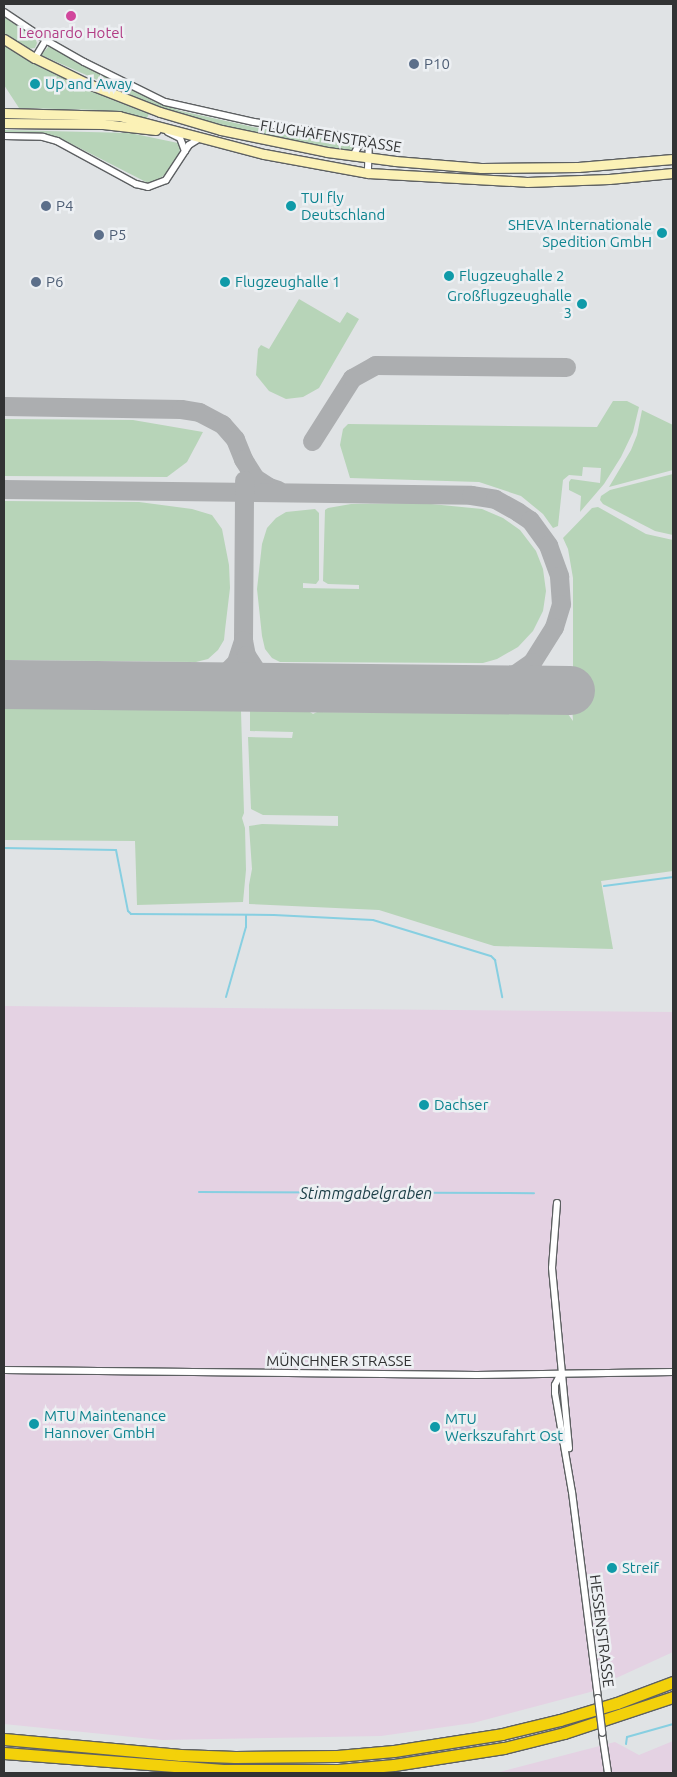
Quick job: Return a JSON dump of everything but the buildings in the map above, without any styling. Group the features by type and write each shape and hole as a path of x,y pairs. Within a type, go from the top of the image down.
{"highway":[{"path":"4,1739 180,1755 235,1757 366,1754 448,1744 502,1734 617,1703 673,1682"},
{"path":"4,1753 222,1770 338,1770 394,1765 486,1751 564,1733 673,1697"}],"main road":[{"name":"FLUGHAFENSTRASSE","path":"4,39 36,58 103,91 178,118 255,138 353,156 481,168 578,167 673,159"},
{"name":"FLUGHAFENSTRASSE","path":"4,113 109,115 182,131 264,154 368,173 527,182 610,179 673,173"},
{"path":"4,123 125,125 162,131 182,131"}],"street":[{"path":"4,12 46,40 127,84 175,106 365,140"},
{"path":"36,58 46,40"},
{"path":"162,131 180,138 185,151"},
{"path":"4,136 33,136 57,141 136,184 148,186 166,180 194,140 203,137"},
{"path":"353,156 365,140"},
{"path":"365,140 370,158 368,173"},
{"name":"HESSENSTRASSE","path":"557,1203 552,1268 560,1375 565,1396 572,1492 608,1773"},
{"name":"MÜNCHNER STRASSE","path":"4,1370 560,1375 673,1372"}],"shaded area":[{"path":"4,1006 673,1012 673,1652 612,1680 613,1686 473,1723 381,1736 162,1740 4,1724"},
{"path":"673,1741 673,1773 496,1773 615,1742 639,1755"}],"green space":[{"path":"4,17 35,38 37,43 35,48 27,49 4,34"},
{"path":"4,43 56,75 149,114 147,118 99,110 19,108 4,85"},
{"path":"49,46 155,102 181,111 253,127 356,143 351,152 181,117 41,55"},
{"path":"4,130 130,133 178,143 181,146 167,173 155,182 146,182 58,137 38,133 4,132"},
{"path":"299,299 340,323 347,312 359,319 319,388 303,397 286,399 269,391 256,375 258,349 261,345 269,349"},
{"path":"613,401 627,401 639,407 633,432 621,457 604,484 580,512 581,496 569,490 569,482 571,479 600,483 601,468 583,467 582,476 569,475 563,480 558,526 553,528 543,514 521,496 479,482 350,478 340,445 343,429 348,424 597,427"},
{"path":"642,410 673,425 673,470 609,487 631,450 637,435"},
{"path":"4,419 133,420 203,432 187,462 167,477 4,476"},
{"path":"673,474 673,535 655,531 603,504 600,500 601,496 610,490"},
{"path":"4,501 139,502 192,509 212,515 222,529 229,565 230,588 224,640 218,650 208,659 196,662 4,660"},
{"path":"421,503 482,509 503,518 520,530 536,551 543,569 546,591 543,611 533,631 518,647 497,659 483,663 280,662 272,658 265,649 262,636 257,589 262,544 267,528 276,518 286,512 315,509 319,513 319,580 316,584 303,583 303,588 359,589 359,585 328,584 323,581 325,510 351,504"},
{"path":"598,507 646,534 673,540 673,871 601,881 613,949 494,946 379,910 249,904 249,885 252,869 249,826 262,824 338,826 338,816 263,815 251,809 248,737 292,738 293,732 250,731 250,710 310,712 313,714 317,712 568,714 573,721 572,706 581,706 582,674 573,673 573,578 568,549 563,538 592,508"},
{"path":"4,708 241,711 244,813 242,818 245,828 246,870 243,902 137,905 135,841 4,840"}],"waterway":[{"path":"4,848 116,850 128,911 131,914 274,915 373,920 491,956 495,960 502,997"},
{"path":"604,886 673,877"},
{"path":"226,997 246,927 246,915"},
{"name":"Stimmgabelgraben","path":"199,1192 534,1193"},
{"path":"626,1744 627,1737 673,1724"}],"taxiway":[{"path":"312,441 352,378 375,365 566,367"},
{"path":"4,406 181,409 199,412 222,424 235,439 243,459 255,478 269,487 278,490"},
{"path":"243,640 244,480"},
{"path":"4,489 471,495 495,499 530,520 548,545 559,576 561,604 554,627 532,662 509,678 474,689"},
{"path":"186,686 207,684 222,676 236,662 243,640 246,655 257,672 273,682 291,687"}],"runway":[{"path":"4,684 570,690"}],"place":[{"name":"Leonardo Hotel","path":"71,16"},
{"name":"P10","path":"414,64"},
{"name":"Up and Away","path":"35,84"},
{"name":"P4","path":"46,206"},
{"name":"TUI fly Deutschland","path":"291,206"},
{"name":"SHEVA Internationale Spedition GmbH","path":"662,233"},
{"name":"P5","path":"99,235"},
{"name":"Flugzeughalle 2","path":"449,276"},
{"name":"P6","path":"36,282"},
{"name":"Flugzeughalle 1","path":"225,282"},
{"name":"Großflugzeughalle 3","path":"582,304"},
{"name":"Dachser","path":"424,1105"},
{"name":"MTU Maintenance Hannover GmbH","path":"34,1424"},
{"name":"MTU Werkszufahrt Ost","path":"435,1427"},
{"name":"Streif","path":"612,1568"}]}
